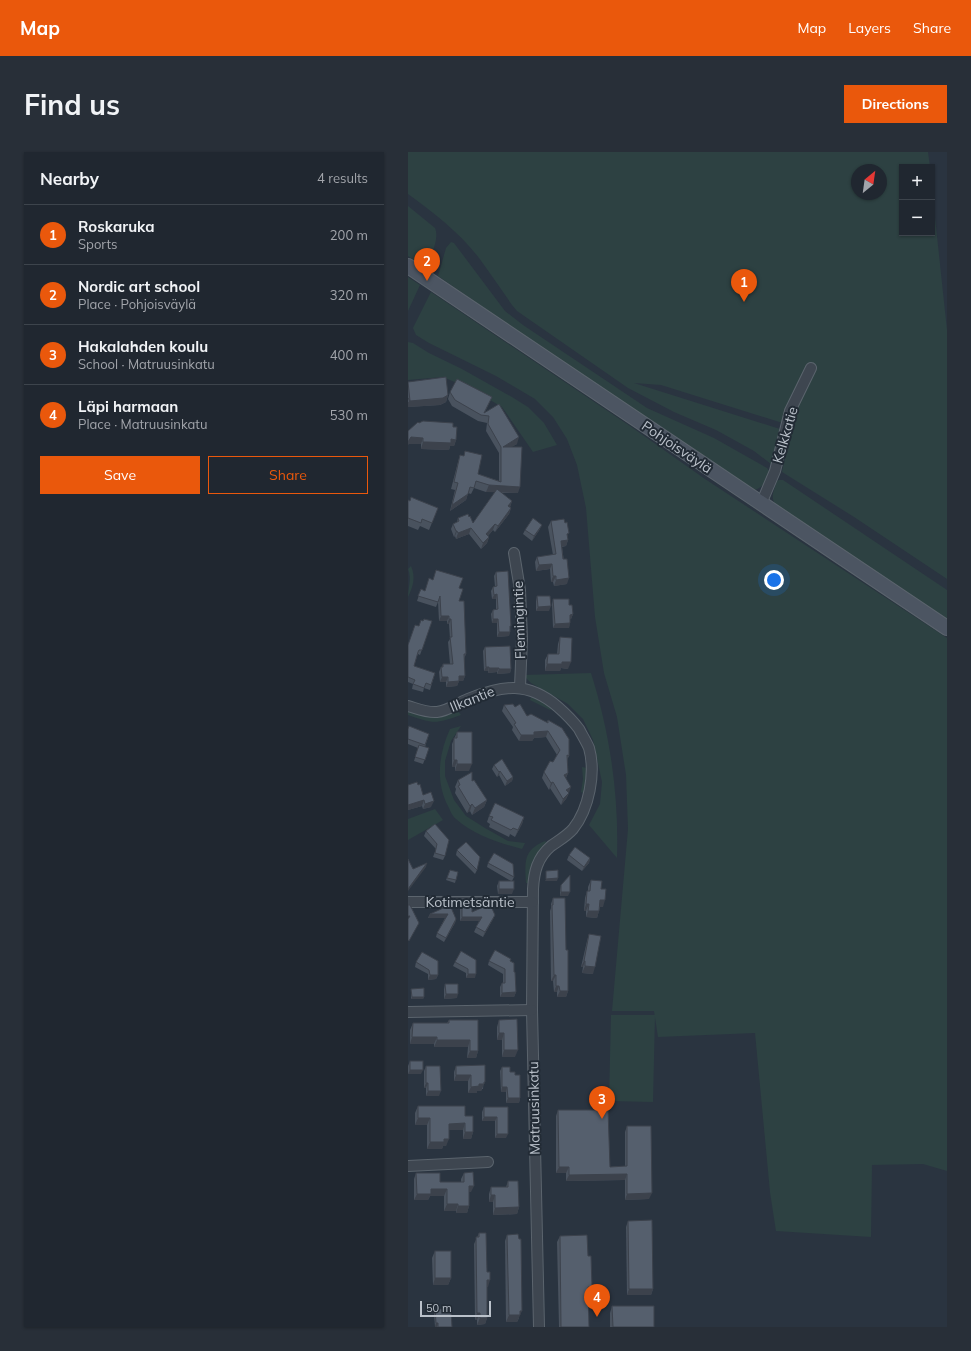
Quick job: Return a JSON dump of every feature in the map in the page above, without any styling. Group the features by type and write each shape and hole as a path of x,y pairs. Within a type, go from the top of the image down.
{"main road":[{"name":"Pohjoisväylä","path":"408,266 947,628"}],"street":[{"name":"Kelkkatie","path":"761,504 776,467 790,411 811,368"},
{"name":"Flemingintie","path":"514,553 520,590 522,639 520,687"},
{"name":"Ilkantie","path":"408,706 426,712 443,711 467,699 490,691 502,688 520,687 531,690 546,698 567,715 584,737 589,749 591,764 591,788 584,811 572,830 551,847 541,858 534,873 533,889"},
{"name":"Matruusinkatu","path":"533,889 532,1010 539,1327"},
{"name":"Kotimetsäntie","path":"408,902 532,902"},
{"path":"408,1012 532,1010"},
{"path":"408,1166 488,1162"}],"green space":[{"path":"408,152 928,152 930,164 899,164 899,236 935,236 935,217 947,330 947,579 854,517 782,472 792,426 661,385 634,383 780,429 771,464 754,451 716,430 674,412 628,388 517,311 472,249 436,216 408,194"},
{"path":"408,206 435,228 436,238 434,248 426,268 408,256"},
{"path":"451,242 454,243 505,311 523,325 647,408 714,438 767,468 770,472 765,483 755,490 750,488 438,276 446,248"},
{"path":"408,277 420,285 408,311"},
{"path":"431,292 630,426 705,479 947,638 947,1171 923,1164 872,1165 871,1237 776,1231 770,1192 755,1033 658,1037 654,1011 612,1011 628,829 626,775 617,717 604,673 595,617 586,508 577,465 567,439 553,417 535,399 496,376 416,335 413,328"},
{"path":"408,342 413,343 429,353 462,369 528,407 544,423 557,445 533,452 502,407 473,390 443,377 408,380"},
{"path":"783,480 947,590 947,619 777,506 773,500 773,494 777,481"},
{"path":"411,566 413,570 413,582 408,597 410,579 408,569"},
{"path":"591,673 598,696 612,764 615,788 617,858 589,825 600,804 602,782 593,740 583,719 568,704 531,683 523,675"},
{"path":"531,697 552,708 550,710 530,700"},
{"path":"457,710 461,715 434,722 408,715 408,711 428,716 438,716"},
{"path":"461,726 451,741 445,761 445,776 454,800 466,816 485,828 508,841 525,843 522,849 496,841 471,830 456,819 450,811 441,787 441,757 450,729"},
{"path":"582,767 587,768 588,783 585,794 581,792 583,779"},
{"path":"435,809 443,820 408,840 408,819"},
{"path":"545,841 548,844 536,857 532,865 529,883 526,883 525,869 529,853 533,848"},
{"path":"611,1015 655,1015 653,1102 609,1101"}],"building":[{"path":"446,377 448,395 443,398 410,401 408,382"},
{"path":"457,379 492,397 484,413 499,404 519,437 503,447 522,447 520,487 489,485 476,481 474,488 470,487 468,494 452,505 458,483 454,482 460,455 464,456 465,451 482,455 478,474 501,482 501,447 488,424 489,416 481,415 455,400 450,392"},
{"path":"418,422 453,423 453,427 457,427 456,440 451,439 451,443 423,442 423,438 411,437 408,442 408,431"},
{"path":"497,489 512,501 508,506 511,508 498,526 495,524 486,534 489,537 483,543 471,528 458,533 453,524 459,521 458,518 468,514 473,523"},
{"path":"411,497 438,508 432,523 422,519 421,523 408,518 408,500 410,501"},
{"path":"533,518 542,525 534,536 525,530"},
{"path":"564,519 565,523 567,522 569,533 567,534 568,540 561,541 563,559 567,559 569,578 556,580 556,576 553,576 552,564 539,565 537,557 556,554 551,521"},
{"path":"436,570 463,578 459,588 463,589 459,601 464,601 466,654 464,654 465,676 459,676 459,681 448,682 448,677 442,677 441,667 443,667 443,664 453,664 450,637 452,637 451,619 449,619 449,616 441,616 440,596 438,602 418,596 421,589 425,591 429,578 433,580"},
{"path":"508,571 511,626 510,632 499,632 498,619 493,619 493,610 498,609 497,594 494,595 493,587 497,586 496,572"},
{"path":"537,596 550,596 551,606 538,607"},
{"path":"553,599 569,599 569,605 572,605 573,614 570,615 570,623 555,624"},
{"path":"424,619 432,621 422,650 419,650 418,652 414,666 435,673 431,685 426,683 424,688 413,684 415,680 408,677 408,645 415,625 419,626 421,620 423,621"},
{"path":"560,637 572,638 571,662 562,662 562,664 547,664 548,654 559,654"},
{"path":"510,646 511,669 486,667 485,647"},
{"path":"513,704 515,707 520,704 527,716 531,714 548,723 548,720 562,728 569,739 569,756 567,755 568,773 564,775 571,787 566,790 569,793 563,799 553,782 551,783 544,772 550,761 553,762 560,750 548,731 534,732 534,735 521,735 514,724 516,723 504,705"},
{"path":"409,726 429,734 425,745 408,739"},
{"path":"457,732 472,732 472,764 457,764 457,760 454,760 454,738 457,738"},
{"path":"419,745 429,748 425,760 415,757"},
{"path":"502,759 513,777 507,781 494,765"},
{"path":"472,772 472,781 474,780 487,800 475,808 472,804 470,806 458,786 460,785 458,780"},
{"path":"417,782 418,785 420,784 423,795 431,792 434,801 425,804 424,800 408,805 408,785"},
{"path":"495,803 524,817 518,830 513,828 511,830 491,820 493,817 489,816"},
{"path":"435,824 449,840 445,856 435,853 437,844 426,831"},
{"path":"466,842 480,857 477,870 457,850"},
{"path":"575,847 590,858 584,867 569,855"},
{"path":"494,853 513,864 514,877 488,863"},
{"path":"408,859 413,869 427,863 408,889"},
{"path":"450,870 458,872 456,880 447,878"},
{"path":"558,870 558,878 546,879 546,871"},
{"path":"570,875 570,892 561,892 561,885"},
{"path":"591,880 602,881 601,889 606,889 605,900 600,900 599,911 588,911 589,904 586,904 587,891 590,891"},
{"path":"499,881 514,881 514,889 499,889"},
{"path":"553,898 565,898 566,950 568,950 568,991 560,991 559,986 556,986 556,975 554,975"},
{"path":"462,904 472,904 472,912 490,904 495,915 485,932 476,927 482,917 462,917"},
{"path":"408,905 410,905 419,923 409,941 408,919 410,916 408,916"},
{"path":"450,905 456,919 446,938 437,933 448,914 430,914"},
{"path":"589,934 601,936 595,967 585,966 584,961"},
{"path":"495,950 511,959 510,961 514,963 516,992 502,993 502,983 505,983 505,969 489,961"},
{"path":"461,951 476,960 476,974 468,974 468,969 455,962"},
{"path":"422,952 438,961 438,975 430,975 429,970 416,962"},
{"path":"445,984 458,984 458,994 446,994"},
{"path":"424,988 424,997 412,997 411,989"},
{"path":"517,1019 518,1050 504,1050 504,1033 499,1033 499,1020"},
{"path":"449,1020 478,1020 478,1051 470,1051 470,1040 437,1040 437,1037 412,1037 413,1023 449,1023"},
{"path":"410,1061 423,1061 423,1070 410,1070"},
{"path":"485,1065 485,1082 484,1084 479,1084 479,1086 471,1087 471,1075 456,1075 456,1066"},
{"path":"426,1066 440,1066 441,1091 428,1091 428,1083 426,1083"},
{"path":"502,1067 510,1067 510,1072 515,1072 515,1075 520,1075 520,1098 508,1098 507,1087 502,1087"},
{"path":"418,1106 465,1106 465,1116 473,1116 473,1132 465,1132 465,1123 449,1124 449,1139 444,1139 444,1142 430,1142 430,1118 418,1118"},
{"path":"484,1107 508,1107 508,1134 497,1134 497,1117 484,1117"},
{"path":"558,1110 608,1110 610,1167 627,1166 627,1126 651,1126 652,1193 627,1194 627,1174 569,1175 569,1167 559,1167"},
{"path":"473,1172 474,1186 469,1186 469,1206 447,1204 447,1189 431,1189 431,1194 417,1194 416,1173 440,1173 440,1182 464,1182 464,1173"},
{"path":"508,1181 518,1181 519,1207 495,1208 495,1195 491,1195 491,1187 508,1187"},
{"path":"652,1220 653,1289 629,1289 628,1221"},
{"path":"479,1233 486,1233 487,1272 490,1272 490,1280 487,1280 487,1318 480,1318 480,1313 477,1313 476,1237 479,1237"},
{"path":"518,1234 519,1239 521,1239 522,1311 520,1311 520,1315 509,1315 507,1235"},
{"path":"587,1235 588,1256 591,1256 592,1287 588,1287 589,1327 561,1327 560,1236"},
{"path":"435,1251 451,1251 451,1278 435,1278"},
{"path":"612,1306 654,1306 654,1327 613,1327"},
{"path":"435,1309 451,1309 452,1327 438,1327 438,1323 436,1323"}],"place":[{"name":"Nordic art school","path":"427,281"},
{"name":"Roskaruka","path":"744,302"},
{"name":"Hakalahden koulu","path":"602,1119"},
{"name":"Läpi harmaan","path":"597,1317"}]}
